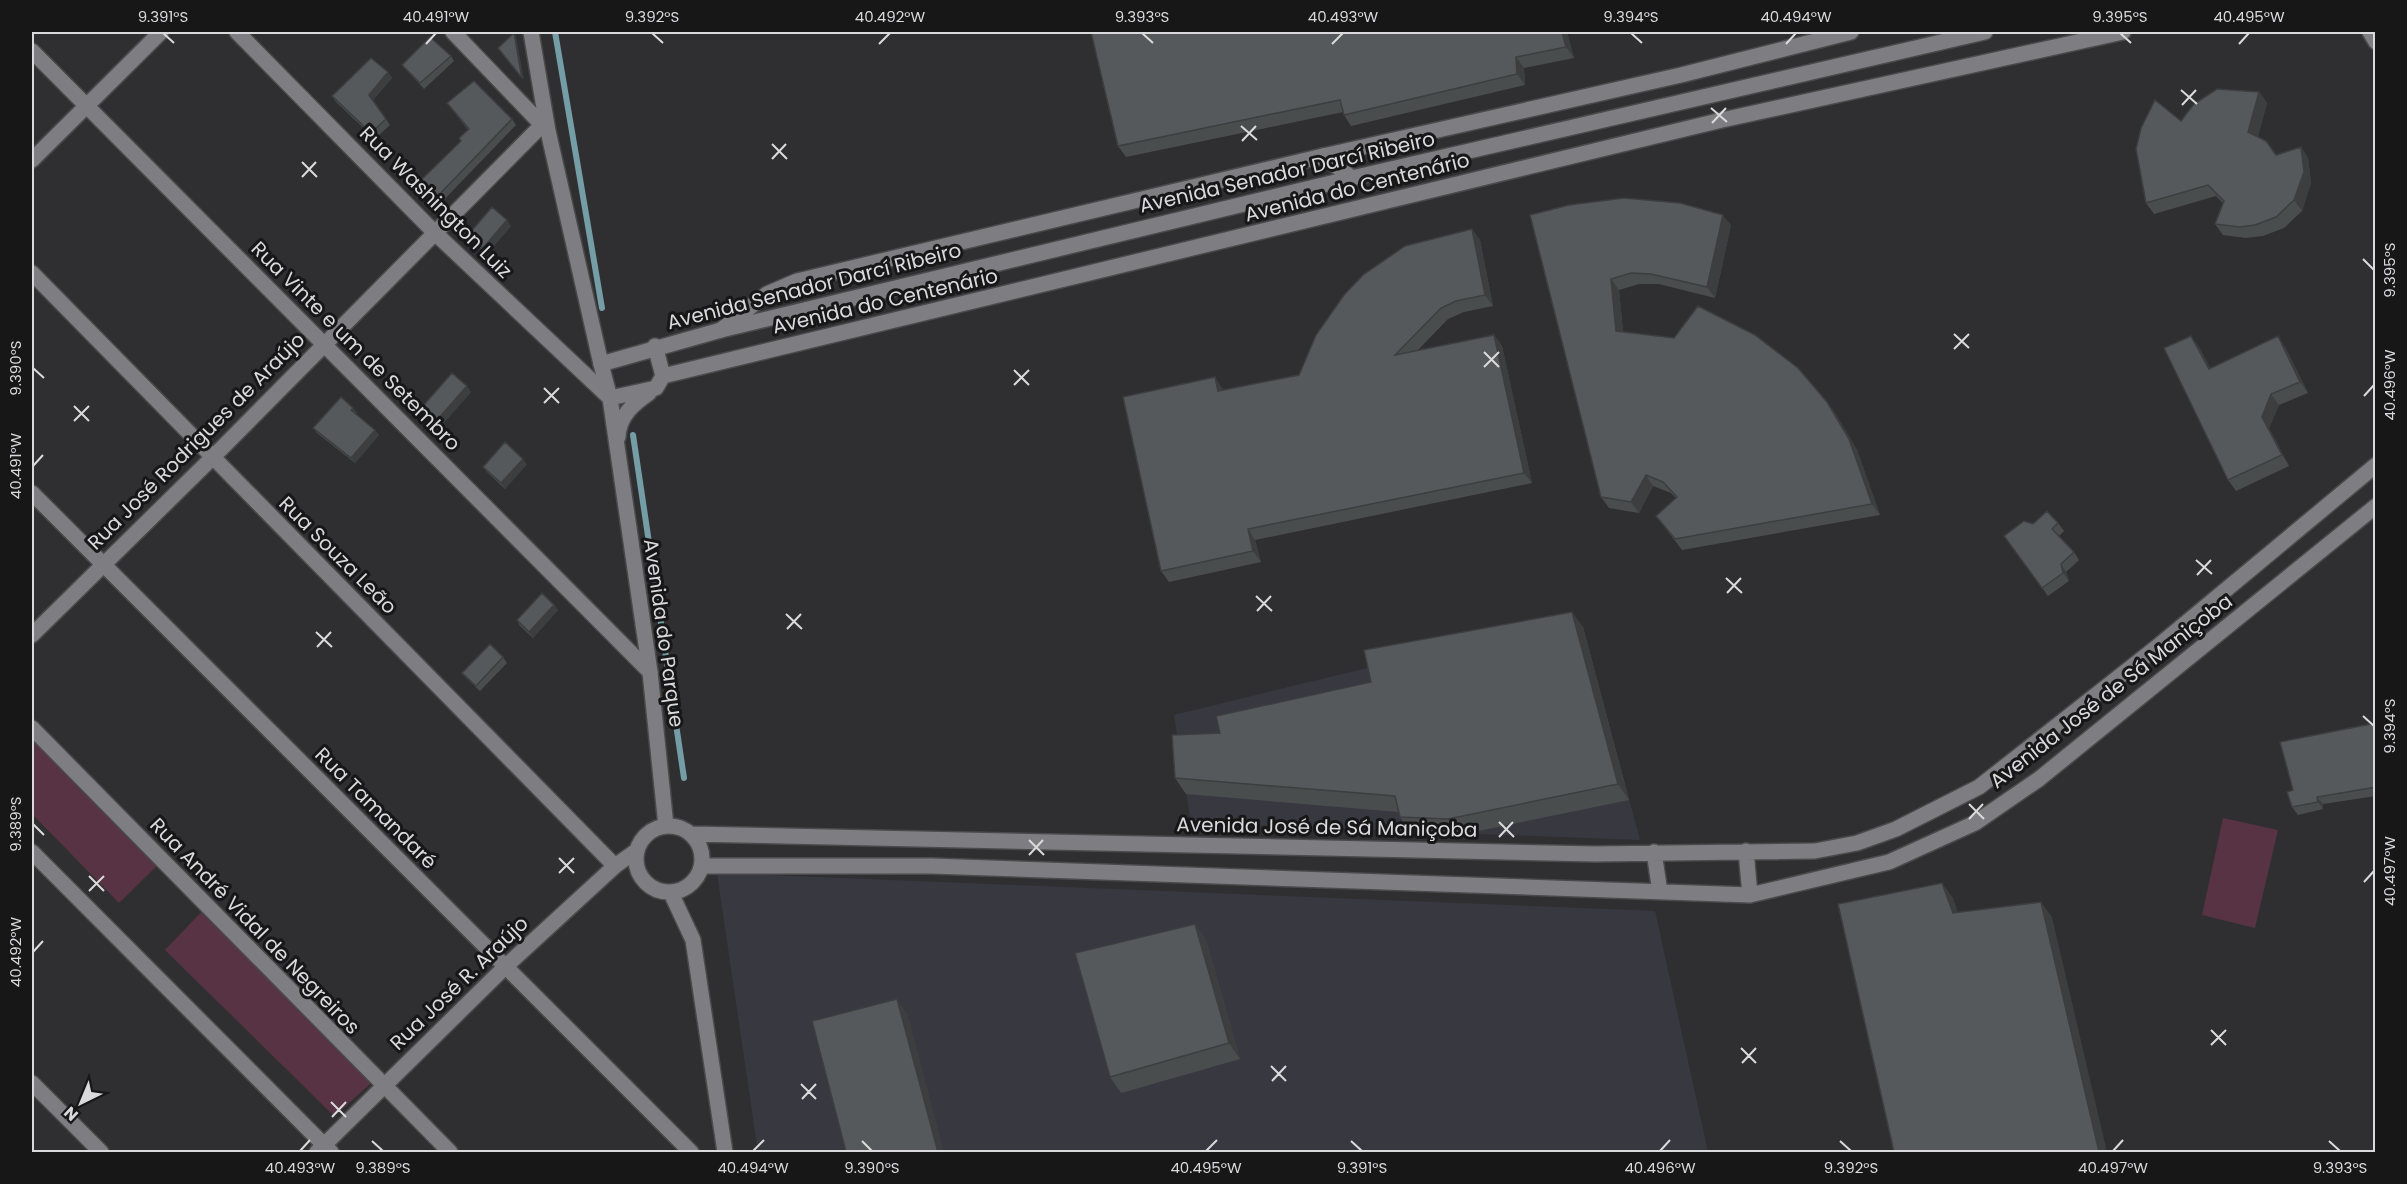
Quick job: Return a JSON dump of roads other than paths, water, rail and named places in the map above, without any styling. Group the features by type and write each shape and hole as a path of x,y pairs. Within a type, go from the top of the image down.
{"main road":[{"path":"32,160 161,32"},
{"name":"Rua Washington Luiz","path":"237,32 435,233 610,398"},
{"path":"453,32 545,128"},
{"name":"Avenida do Parque","path":"531,32 545,128 610,398 650,672 666,826"},
{"path":"721,330 767,294 797,281 1323,156 1681,75 1851,32"},
{"name":"Avenida Senador Darcí Ribeiro","path":"601,364 656,346 1352,178 1985,32"},
{"name":"Avenida do Centenário","path":"610,398 660,382 1722,120 2123,32"},
{"path":"2370,32 2376,42"},
{"name":"Rua Vinte e um de Setembro","path":"32,51 650,672"},
{"name":"Rua José Rodrigues de Araújo","path":"32,635 213,457 435,233 545,128"},
{"path":"1323,156 1352,178"},
{"name":"Rua Souza Leão","path":"32,273 615,866"},
{"path":"617,446 619,426 626,412 660,382 656,346"},
{"name":"Avenida José de Sá Maniçoba","path":"691,834 1595,854 1815,850 1857,843 1896,829 1979,787 2157,647 2376,465"},
{"name":"Rua Tamandaré","path":"32,493 102,566 691,1152"},
{"name":"Avenida José de Sá Maniçoba","path":"702,866 956,867 1750,895 1889,862 1974,823 2039,779 2376,506"},
{"name":"Rua André Vidal de Negreiros","path":"32,728 382,1086 450,1152"},
{"path":"666,826 684,829 691,834 701,849 702,866 691,885 671,893 655,890 642,878 636,862 636,851 647,834 666,826"},
{"name":"Rua José R. Araújo","path":"324,1150 382,1086 505,967 615,866 636,851"},
{"path":"1746,851 1750,895"},
{"path":"32,852 324,1150"},
{"path":"1654,852 1660,892"},
{"path":"671,893 693,939 725,1152"},
{"path":"32,1083 101,1152"}],"waterway":[{"path":"555,32 602,308"},
{"path":"633,435 684,778"}]}
